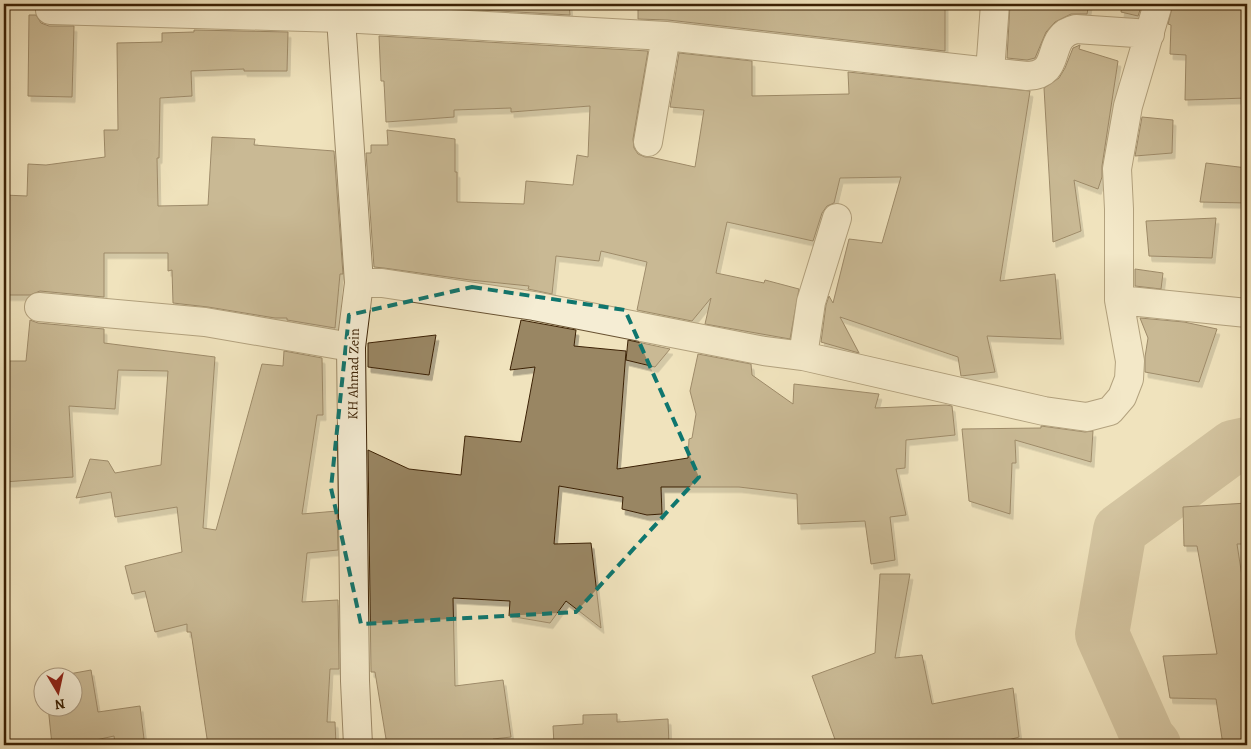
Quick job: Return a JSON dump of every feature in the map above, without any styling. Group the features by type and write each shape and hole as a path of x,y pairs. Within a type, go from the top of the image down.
{"street":[{"path":"990,72 995,4"},
{"path":"359,283 382,283 534,306 764,351 804,356 1044,411 1087,417 1110,411 1122,398 1128,379 1130,361 1118,300 1119,209 1117,169 1128,106 1158,4"},
{"path":"50,10 340,11 666,36 990,72 1038,75 1045,71 1051,62 1059,38 1066,31 1076,29 1150,34"},
{"name":"KH Ahmad Zein","path":"340,11 359,283 352,348 355,681 358,745"},
{"path":"648,142 666,36"},
{"path":"804,356 811,302 837,218"},
{"path":"1118,300 1247,313"},
{"path":"39,307 205,322 352,348"}],"highlighted area":[{"path":"472,287 625,310 699,477 576,612 361,624 331,488 349,315"}],"building":[{"path":"377,4 569,4 570,15"},
{"path":"638,4 945,4 945,51 668,20 638,19"},
{"path":"1010,4 1089,4 1087,14 1071,14 1055,22 1046,32 1035,58 1027,60 1007,58"},
{"path":"1122,4 1142,4 1138,16 1121,12"},
{"path":"1173,4 1247,4 1247,98 1185,100 1186,55 1170,54 1171,25 1168,24"},
{"path":"29,15 36,15 41,23 49,26 74,26 72,97 28,96"},
{"path":"194,30 288,32 287,71 244,71 244,69 191,71 192,96 160,98 159,158 157,158 158,206 208,205 212,137 255,139 254,145 334,151 343,274 340,274 335,328 287,320 287,318 275,318 173,303 172,270 168,271 168,253 104,253 104,297 40,291 30,295 4,295 4,195 27,196 28,164 46,165 105,157 104,130 118,130 117,43 162,42 162,33 194,32"},
{"path":"379,36 648,51 633,139 634,148 638,154 645,157 695,167 704,110 670,107 679,53 752,61 752,96 849,94 848,72 1030,91 1000,281 1055,274 1061,339 987,336 995,372 961,376 958,357 840,317 859,353 821,342 826,305 829,296 833,303 849,239 882,243 901,177 840,178 834,203 827,206 822,213 813,241 727,222 716,273 764,283 765,280 799,289 790,339 705,324 711,298 692,321 637,310 647,262 601,251 599,261 556,256 552,294 528,289 529,286 374,267 366,153 371,153 371,145 388,145 387,130 455,139 457,202 524,204 526,181 573,185 577,155 588,157 590,106 511,112 511,108 454,110 454,117 386,122 384,81 381,81"},
{"path":"1080,45 1079,49 1118,61 1102,166 1102,177 1098,189 1074,180 1081,231 1053,242 1044,88 1059,78 1073,48"},
{"path":"1142,117 1173,120 1172,153 1135,156"},
{"path":"1206,163 1247,168 1247,203 1200,202"},
{"path":"1216,218 1212,258 1149,256 1146,221"},
{"path":"1135,269 1163,273 1161,289 1135,286"},
{"path":"1140,318 1184,322 1217,329 1199,382 1145,372 1148,338"},
{"path":"30,320 38,323 104,329 104,343 215,357 203,528 216,530 262,364 283,366 284,351 322,358 323,415 317,415 302,514 337,511 338,550 307,553 302,602 338,600 339,669 330,669 327,722 335,722 336,745 208,745 191,632 187,632 187,624 155,632 145,591 132,594 125,566 182,552 177,507 115,517 111,492 76,498 90,459 108,461 115,473 161,465 168,371 118,370 115,409 69,406 73,477 4,482 4,361 26,361"},
{"path":"521,320 576,330 574,346 626,351 617,469 688,458 689,439 692,438 696,414 690,391 698,354 751,364 752,375 793,404 794,384 879,394 875,408 952,406 955,435 906,440 905,468 896,469 906,515 890,517 895,560 871,564 865,521 798,524 797,494 739,487 661,487 662,514 647,515 622,509 623,497 559,486 554,544 591,543 601,628 566,601 550,623 509,616 510,601 453,598 455,686 503,680 511,737 493,739 494,745 387,745 375,672 371,672 368,450 409,469 461,475 465,436 521,442 535,367 510,370"},
{"path":"436,335 429,375 368,367 368,343"},
{"path":"628,340 670,349 655,367 626,360"},
{"path":"1041,426 1085,432 1093,431 1091,462 1015,440 1016,463 1012,463 1010,514 969,501 962,429 1041,428"},
{"path":"1247,503 1247,544 1237,544 1247,609 1247,745 1223,745 1216,699 1170,698 1163,656 1217,654 1197,546 1184,546 1183,507"},
{"path":"880,574 910,574 895,658 922,655 932,704 1013,688 1019,737 991,745 942,745 881,741 881,745 837,745 812,676 875,653"},
{"path":"91,670 98,712 140,706 144,739 115,743 114,736 73,745 52,745 49,716 82,716 82,672"},
{"path":"617,714 617,722 668,719 669,745 554,745 553,726 583,724 583,715"}],"waterway":[{"path":"1154,745 1148,738 1102,634 1120,530 1233,447 1247,444"}]}
